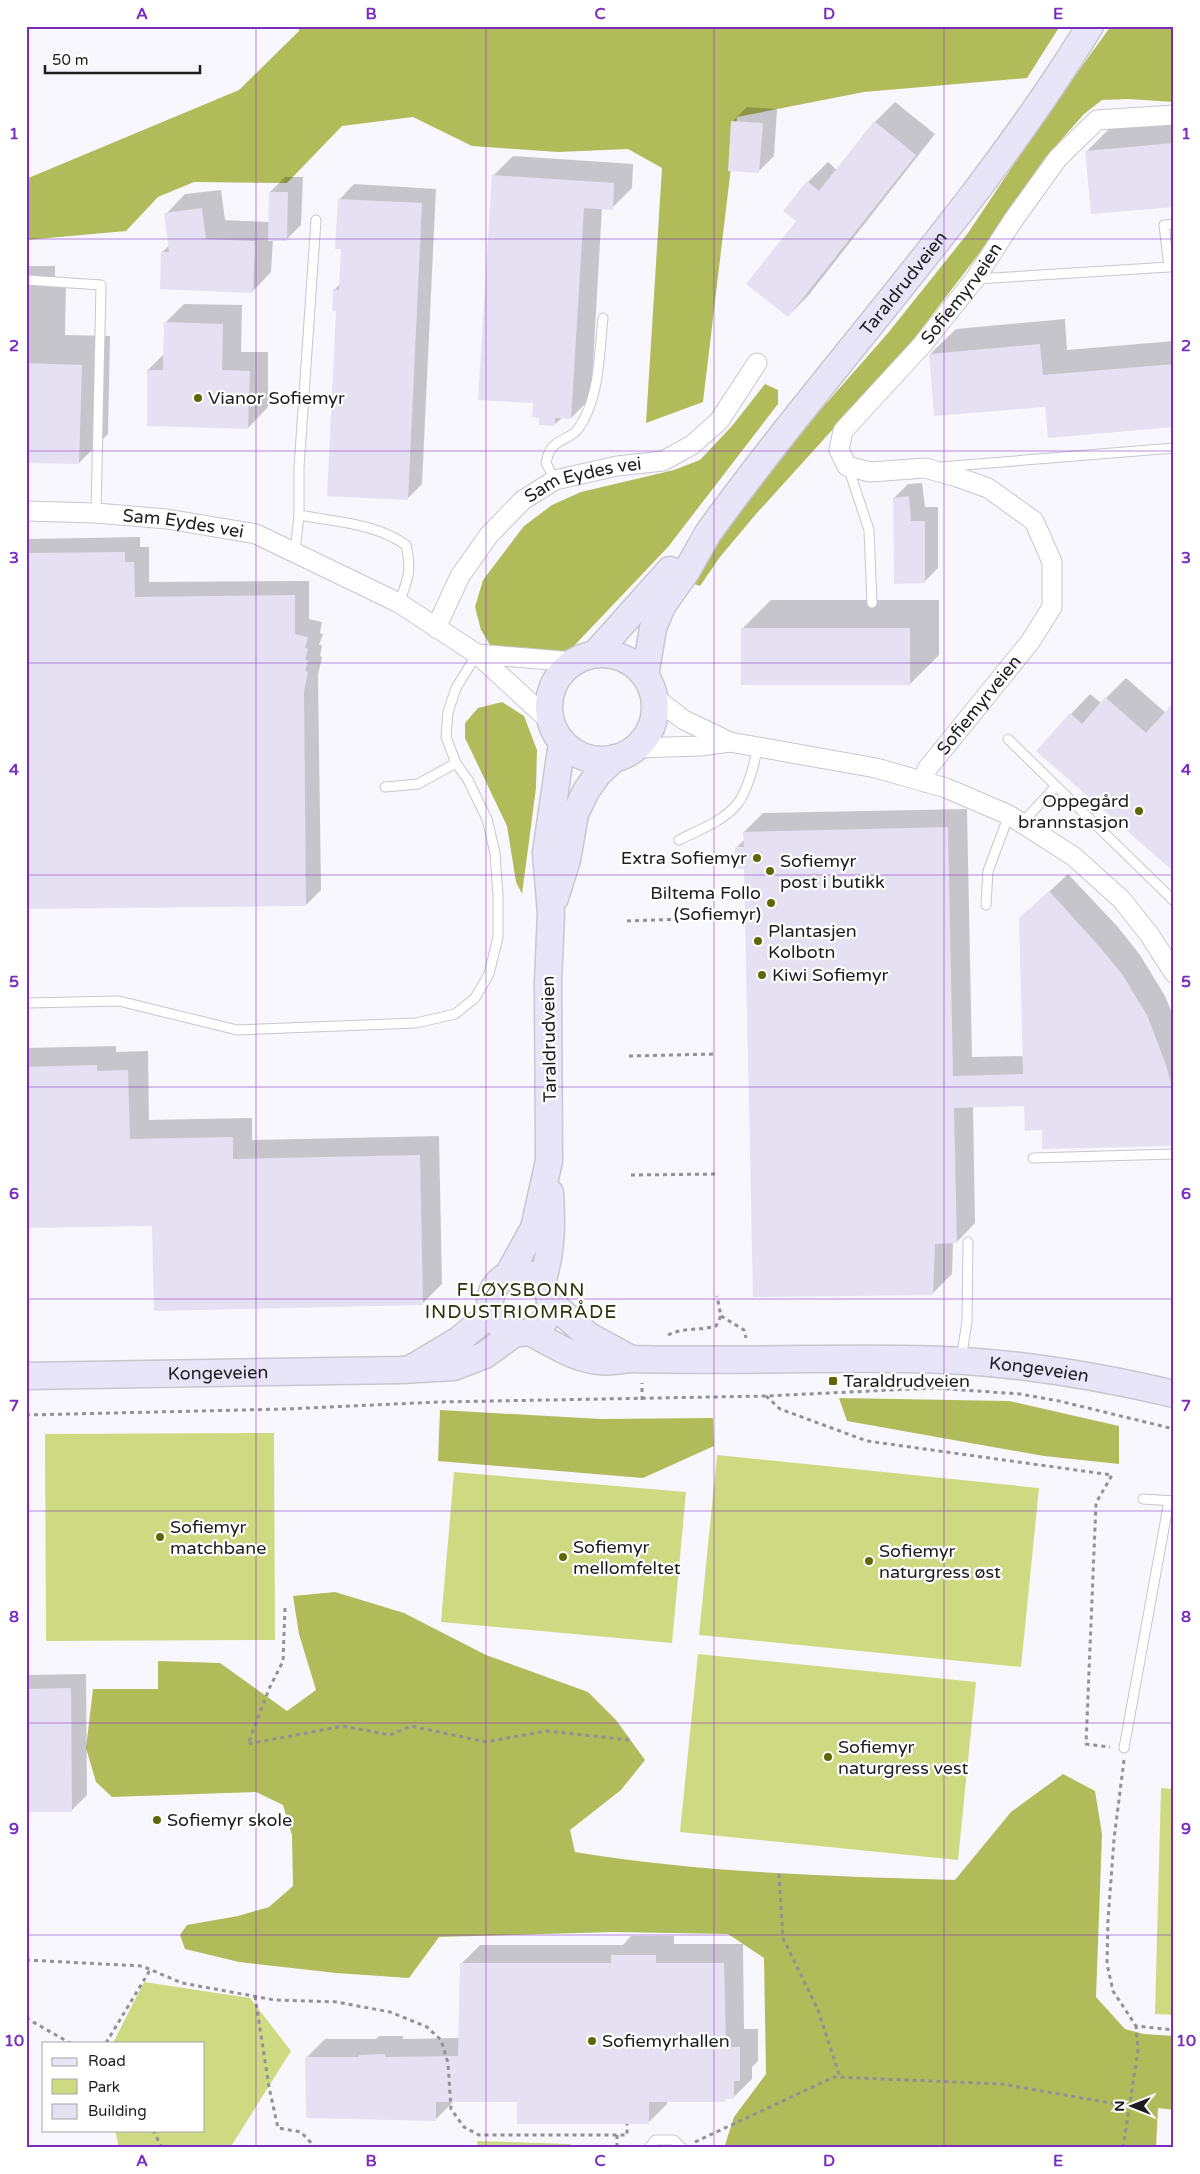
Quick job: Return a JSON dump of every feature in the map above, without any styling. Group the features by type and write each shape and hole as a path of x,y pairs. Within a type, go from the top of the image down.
{"main road":[{"name":"Taraldrudveien","path":"584,658 677,561 708,532 984,178 1090,26"},
{"name":"Taraldrudveien","path":"650,686 653,628 662,606 686,572 708,532"},
{"path":"606,654 623,658 638,667 650,686 655,708 652,724 644,740 625,753 592,759 577,754 557,732 549,705 552,688 564,669 584,658 606,654"},
{"name":"Taraldrudveien","path":"546,1292 552,1229 549,1165 548,981 551,913 546,853 557,732"},
{"name":"Taraldrudveien","path":"551,913 567,860 575,814 586,791 598,774 625,753"},
{"name":"Taraldrudveien","path":"508,1275 534,1228 549,1165"},
{"path":"526,1273 546,1292 546,1319 539,1327 522,1333 500,1326 491,1313 492,1290 499,1281 508,1275 526,1273"},
{"name":"Kongeveien","path":"546,1292 589,1336 637,1370"},
{"name":"Kongeveien","path":"410,1369 459,1340 491,1313"},
{"name":"Kongeveien","path":"26,1376 454,1368 472,1361 522,1333 599,1362 637,1370 682,1362 904,1358 961,1360 1078,1374 1174,1394"}],"street":[{"name":"Sofiemyrveien","path":"922,781 927,768 1030,642 1052,607 1052,562 1034,521 988,488 958,476 925,468 870,472 847,466 839,450 843,432 922,345 975,279 1014,219 1058,158 1097,120 1174,115"},
{"name":"Sam Eydes vei","path":"436,628 460,576 489,535 523,500 554,480 617,466 663,461 692,445 719,421 757,363"},
{"name":"Sam Eydes vei","path":"26,511 96,513 167,519 256,534 399,603 477,654 557,732"},
{"name":"Sam Eydes vei","path":"477,654 584,658"},
{"path":"650,686 684,720 730,742 876,768 953,791 1016,819 1073,856 1121,899 1149,934 1174,972"},
{"path":"625,753 730,742"}],"lane":[{"path":"294,552 299,515 299,467 316,220"},
{"path":"975,279 1169,267 1164,225 1174,224"},
{"path":"26,280 101,285 96,513"},
{"path":"554,480 546,463 551,447 577,431 585,418 592,398 598,370 603,318"},
{"name":"Sofiemyrveien","path":"925,468 1174,448"},
{"path":"847,466 869,530 872,603"},
{"path":"299,515 375,529 392,535 406,545 410,564 407,582 399,603"},
{"path":"26,1003 119,1001 237,1030 416,1023 455,1014 475,998 489,974 498,937 495,853 487,819 468,780 456,763 446,737 448,712 456,688 477,654"},
{"path":"1008,739 1174,901"},
{"path":"679,840 715,822 738,803 755,761 757,748"},
{"path":"385,787 418,784 456,763"},
{"path":"986,905 988,871 1016,819 1056,786"},
{"path":"1033,1158 1174,1154"},
{"path":"961,1360 967,1322 968,1242"},
{"path":"1124,1748 1172,1501 1143,1499"},
{"path":"649,2148 655,2140 674,2140 682,2148"}],"path":[{"path":"626,921 712,918"},
{"path":"629,1056 716,1054"},
{"path":"631,1175 718,1174"},
{"path":"662,1339 676,1330 707,1329 716,1326 721,1316 717,1296"},
{"path":"721,1316 744,1330 746,1339"},
{"path":"637,1370 642,1400"},
{"path":"26,1415 286,1409 438,1402 642,1400 766,1396 911,1388 961,1388 1020,1394 1059,1401 1174,1429"},
{"path":"766,1396 780,1409 868,1441 1112,1475 1096,1503 1086,1744 1124,1748 1113,1848 1107,1964 1113,1991 1136,2026 1138,2050 1122,2148"},
{"path":"285,1608 283,1660 269,1689 248,1744 343,1726 390,1735 411,1726 486,1742 546,1731 630,1740"},
{"path":"779,1874 783,1938 818,2010 840,2077"},
{"path":"26,1960 132,1965 150,1970 182,1984 275,2000 337,2002 390,2012 427,2026 441,2040 448,2063 451,2109 464,2127 479,2134 627,2135 627,2124"},
{"path":"108,2042 150,1970"},
{"path":"255,1996 268,2086 278,2128 301,2132 316,2148"},
{"path":"26,2018 68,2042"},
{"path":"1136,2026 1174,2030"},
{"path":"693,2144 834,2077 1002,2084 1128,2106"},
{"path":"154,2132 162,2148"},
{"path":"617,2135 617,2148"}],"green space":[{"path":"299,26 1060,26 1027,78 864,92 737,117 703,402 646,423 662,168 628,149 558,152 472,146 413,117 342,126 287,183 194,182 158,197 126,231 26,240 26,179 239,90 299,31"},
{"path":"1111,26 1174,26 1174,102 1128,99 1102,100 1084,114 1045,158 990,239 910,344 756,514 720,557 700,586 691,583 707,552 794,440 888,333 968,233 1050,110"},
{"path":"765,384 778,390 778,404 668,547 571,649 538,661 492,648 481,630 475,607 483,580 524,526 552,505 581,492 674,470 700,460 732,426"},
{"path":"502,702 524,716 537,750 536,788 522,894 516,882 507,826 465,738 465,723 478,708"},
{"path":"839,1398 1009,1401 1119,1426 1119,1464 1044,1456 847,1421"},
{"path":"440,1410 601,1419 713,1418 714,1446 643,1478 438,1461"},
{"name":"Sofiemyr matchbane","path":"274,1433 275,1640 46,1641 45,1434"},
{"name":"Sofiemyr naturgress øst","path":"717,1455 1039,1488 1021,1667 699,1635"},
{"name":"Sofiemyr mellomfeltet","path":"454,1472 686,1492 672,1643 441,1622"},
{"path":"335,1592 404,1613 486,1655 588,1692 616,1720 645,1760 621,1790 570,1830 575,1852 670,1865 717,1869 813,1875 955,1880 1011,1812 1063,1774 1095,1791 1102,1834 1096,1997 1125,2029 1144,2034 1174,2036 1174,2110 1158,2108 1156,2148 724,2148 734,2117 766,2074 764,1958 728,1934 614,1932 439,1937 409,1978 336,1973 239,1962 185,1949 180,1935 187,1925 238,1916 269,1907 293,1886 292,1835 283,1805 256,1792 112,1797 96,1782 86,1748 93,1689 158,1689 158,1661 220,1663 287,1711 316,1690 299,1634 293,1596"},
{"name":"Sofiemyr naturgress vest","path":"698,1654 976,1682 958,1860 680,1832"},
{"path":"1161,1788 1174,1789 1174,2015 1155,2014"},
{"path":"144,1982 250,1998 291,2051 230,2148 119,2148 115,2132 205,2132 205,2042 114,2042"},
{"path":"477,2141 570,2144 575,2148 478,2148"}],"building":[{"path":"731,121 763,123 759,173 728,171"},
{"path":"874,121 916,155 788,317 746,284 796,221 783,211 807,181 819,191"},
{"path":"1174,143 1174,207 1091,214 1085,151"},
{"path":"492,175 614,183 613,210 584,208 571,419 555,418 555,426 539,425 539,418 532,417 533,403 478,400"},
{"path":"269,192 288,192 287,241 268,241"},
{"path":"338,199 422,203 408,500 327,496 336,311 332,311 333,289 339,290 341,249 335,249"},
{"path":"202,208 206,239 255,241 253,293 160,289 161,252 169,252 164,213"},
{"path":"164,322 223,324 222,370 250,371 248,429 147,426 147,370 163,370"},
{"path":"1040,344 1043,375 1174,364 1174,427 1048,438 1045,407 934,416 929,354"},
{"path":"26,363 82,365 79,464 26,463"},
{"path":"909,496 911,521 925,521 925,583 894,584 893,498"},
{"path":"125,552 125,562 134,562 135,597 295,595 295,634 308,637 305,648 308,649 305,660 308,660 305,671 308,672 304,691 306,906 26,909 26,554"},
{"path":"741,628 910,628 910,685 741,685"},
{"name":"Oppegård brannstasjon","path":"1105,697 1146,733 1174,702 1174,872 1036,751 1070,713 1082,724"},
{"path":"948,827 953,1076 1023,1074 1019,918 1049,891 1122,974 1147,1015 1166,1065 1173,1091 1174,1146 1042,1149 1042,1130 1025,1131 1024,1106 954,1108 957,1243 935,1244 933,1295 753,1297 744,869 735,869 735,847 744,847 743,832"},
{"path":"97,1065 97,1071 128,1070 130,1139 233,1137 233,1159 420,1155 423,1305 154,1311 152,1226 26,1228 26,1067"},
{"path":"71,1688 72,1812 26,1812 26,1689"},
{"name":"Sofiemyrhallen","path":"611,1955 656,1955 656,1963 724,1963 726,2047 740,2047 740,2081 734,2081 734,2099 725,2099 725,2102 649,2102 649,2124 517,2124 517,2102 436,2102 436,2121 306,2118 305,2057 359,2057 359,2055 385,2054 385,2057 458,2056 460,1963 611,1963"}],"place":[{"name":"Vianor Sofiemyr","path":"198,398"},
{"name":"Oppegård brannstasjon","path":"1139,811"},
{"name":"Extra Sofiemyr","path":"757,858"},
{"name":"Sofiemyr post i butikk","path":"770,871"},
{"name":"Biltema Follo (Sofiemyr)","path":"771,903"},
{"name":"Plantasjen Kolbotn","path":"758,941"},
{"name":"Kiwi Sofiemyr","path":"762,975"},
{"name":"Taraldrudveien","path":"833,1381"},
{"name":"Sofiemyr matchbane","path":"160,1537"},
{"name":"Sofiemyr mellomfeltet","path":"563,1557"},
{"name":"Sofiemyr naturgress øst","path":"869,1561"},
{"name":"Sofiemyr naturgress vest","path":"828,1757"},
{"name":"Sofiemyr skole","path":"157,1820"},
{"name":"Sofiemyrhallen","path":"592,2041"}],"district":[{"name":"FLØYSBONN INDUSTRIOMRÅDE","path":"521,1301"}]}
